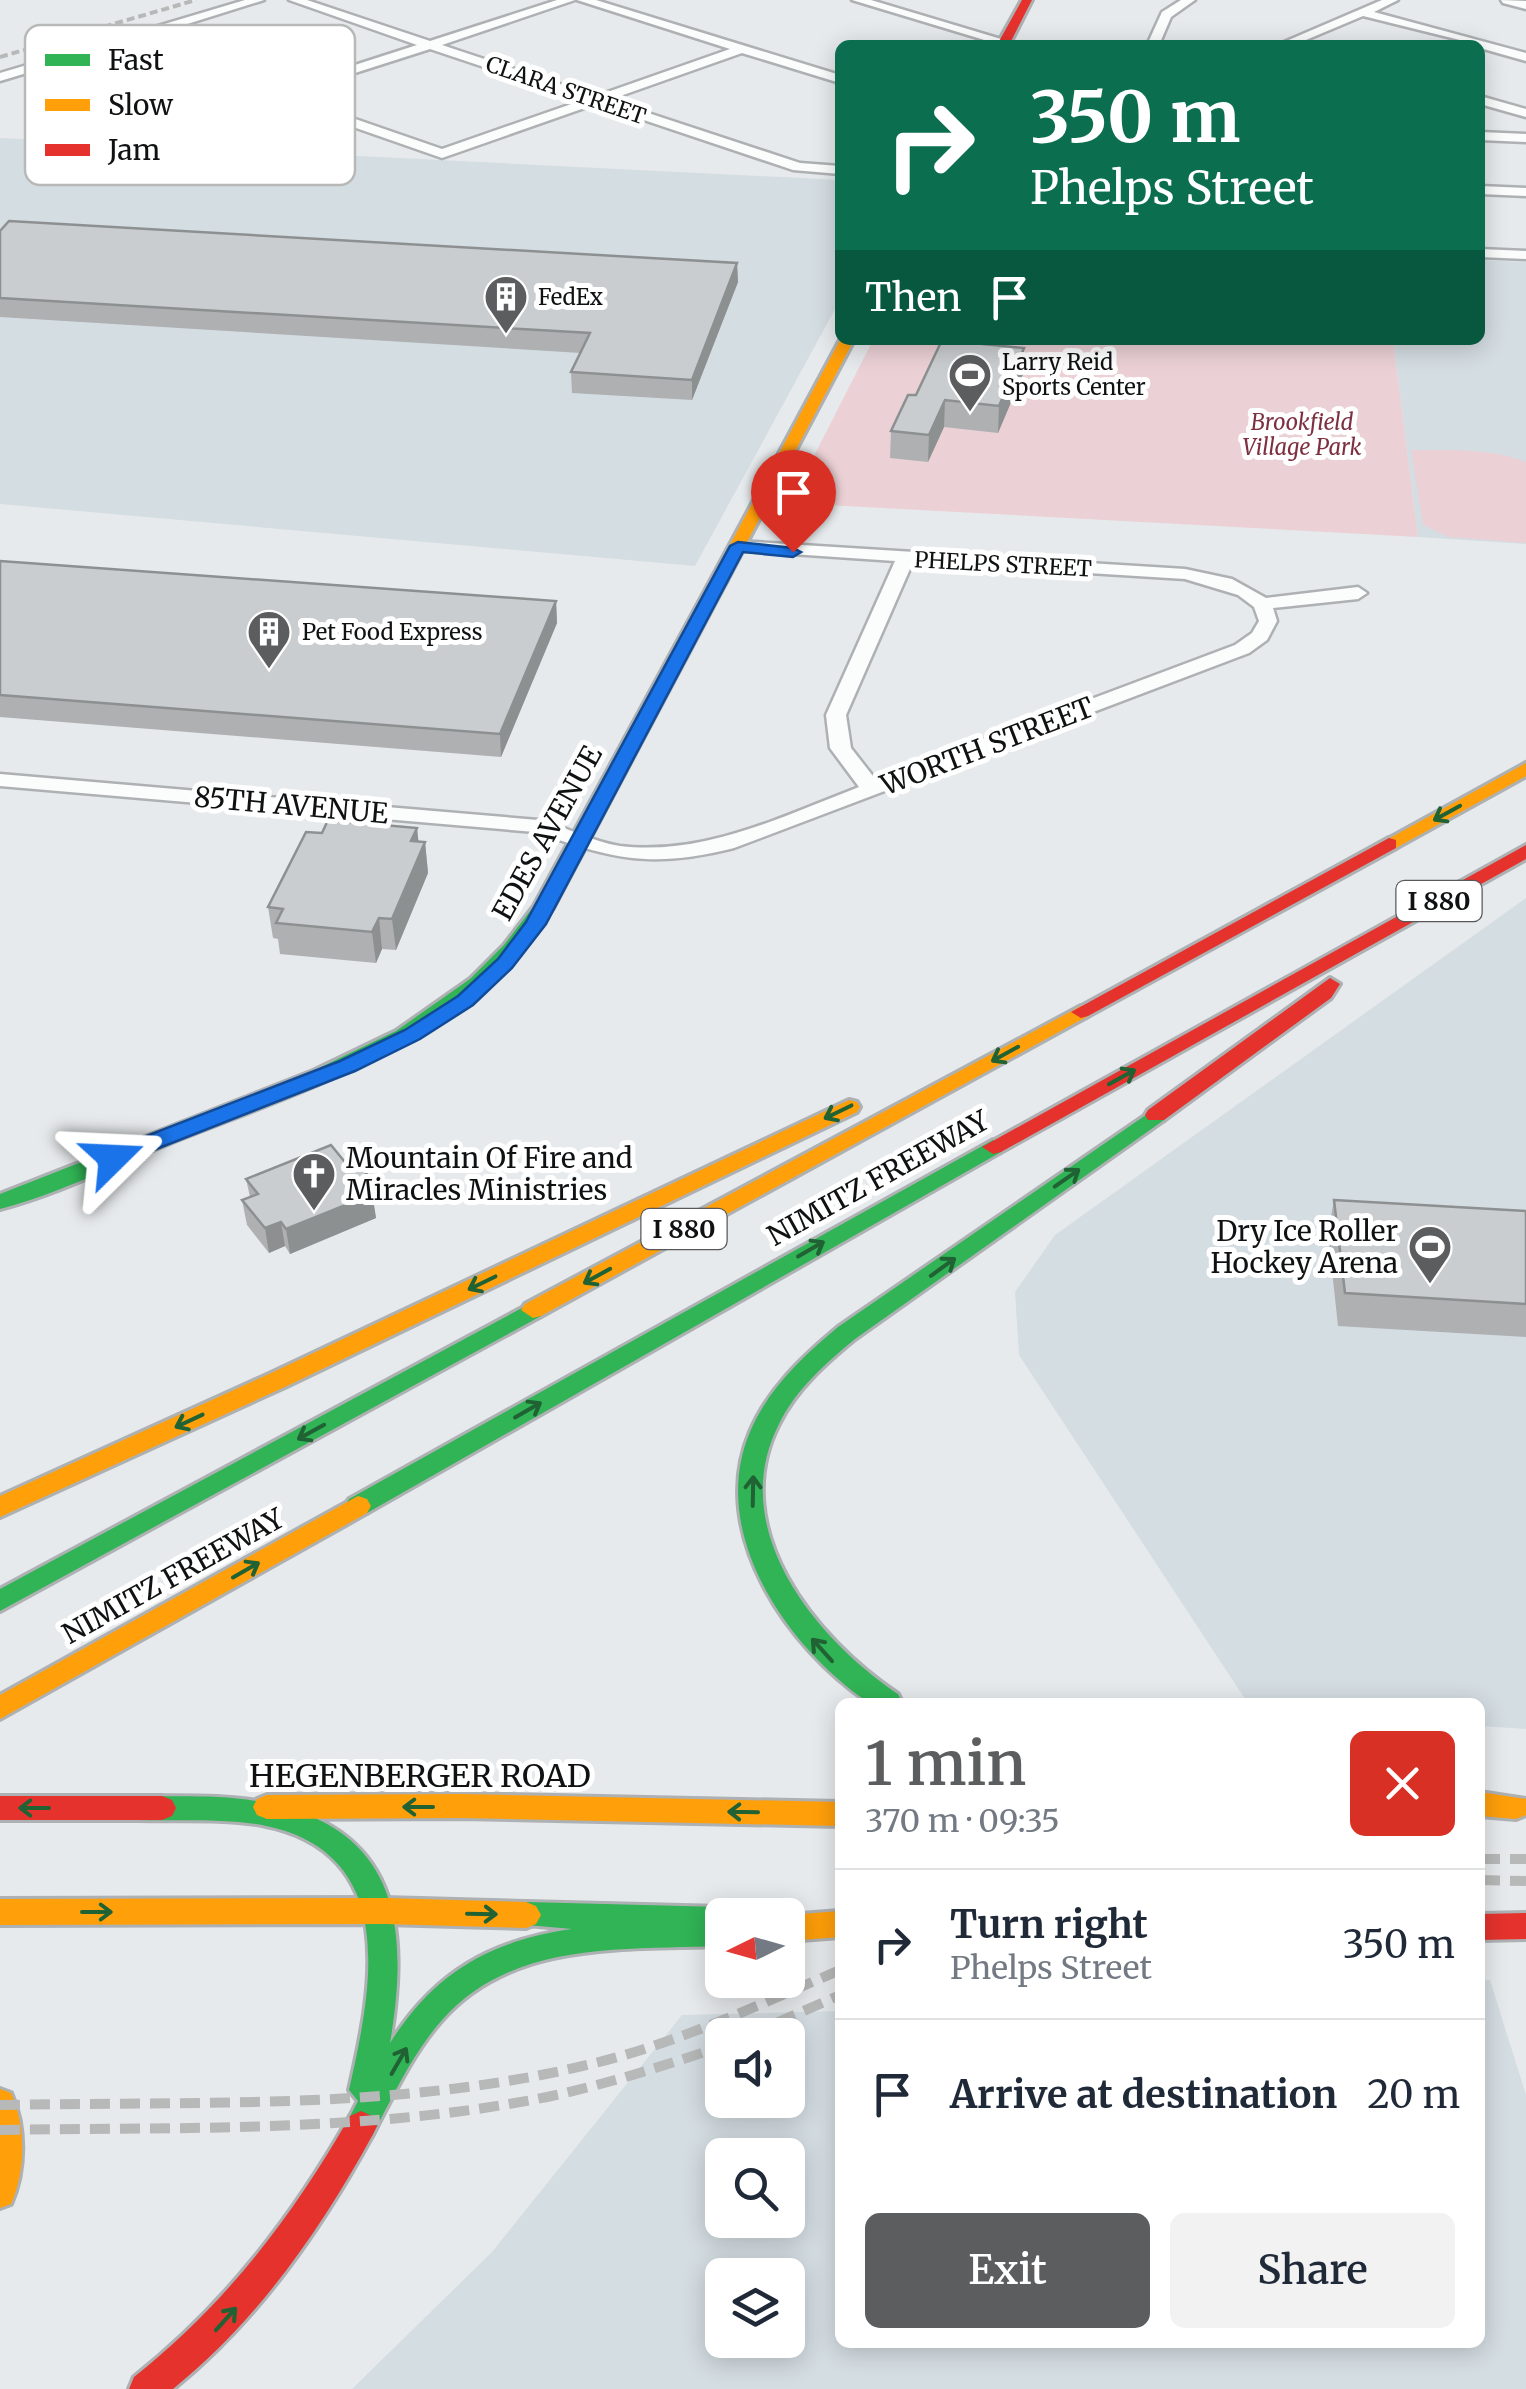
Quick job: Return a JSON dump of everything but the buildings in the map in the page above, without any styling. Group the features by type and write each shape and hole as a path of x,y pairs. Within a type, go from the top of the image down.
{"main road":[{"path":"1006,40 1026,0"},
{"name":"EDES AVENUE","path":"0,1202 348,1066 412,1035 465,1000 505,964 536,924 844,345"},
{"name":"NIMITZ FREEWAY","path":"0,1601 1526,769"},
{"name":"NIMITZ FREEWAY","path":"0,1708 896,1200 1526,851"},
{"path":"921,1072 1368,857"},
{"path":"882,1698 824,1656 790,1610 764,1553 752,1509 753,1456 782,1392 833,1344 1324,994 1351,951"},
{"path":"0,1507 278,1380 868,1098"},
{"path":"44,1710 161,1618"},
{"name":"HEGENBERGER ROAD","path":"0,1808 462,1806 835,1814"},
{"path":"1485,1806 1521,1808"},
{"path":"139,1808 277,1816 328,1836 360,1862 385,1911 388,1961 380,2028 363,2100 334,2176"},
{"path":"0,1912 385,1911 705,1920"},
{"path":"805,1925 835,1924"},
{"path":"1485,1927 1526,1926"},
{"path":"146,2389 210,2337 236,2308 334,2176 414,2035 444,1994 484,1964 547,1947 705,1934"},
{"path":"0,2103 8,2126 0,2192"}],"street":[{"path":"174,25 258,0"},
{"name":"CLARA STREET","path":"294,0 798,167 835,170"},
{"path":"355,69 569,0"},
{"path":"583,0 835,77"},
{"path":"858,0 994,40"},
{"path":"1154,40 1166,15 1189,0"},
{"path":"1295,40 1392,0"},
{"path":"1507,0 1526,5"},
{"path":"1365,13 1464,40"},
{"path":"1485,46 1526,57"},
{"path":"355,124 442,154 742,49"},
{"path":"0,77 25,70"},
{"path":"1485,101 1526,113"},
{"path":"1485,136 1526,138"},
{"path":"1485,190 1526,192"},
{"path":"1485,253 1526,255"},
{"name":"PHELPS STREET","path":"738,546 1185,574 1232,584 1262,604"},
{"path":"874,788 840,752 835,734 836,715 905,559"},
{"path":"1262,604 1358,593"},
{"name":"WORTH STREET","path":"580,840 614,852 696,850 727,844 1242,649 1260,636 1268,621 1262,604"},
{"name":"85TH AVENUE","path":"0,780 538,826 580,840"}],"shaded area":[{"path":"0,138 25,139 25,185 355,185 355,156 835,180 835,309 695,566 0,504"},
{"path":"1485,260 1526,262 1526,544 1418,537 1394,345 1485,345"},
{"path":"1526,898 1526,1729 1485,1726 1485,1698 1244,1698 1019,1355 1015,1292 1055,1235"},
{"path":"1485,1980 1490,1980 1526,2095 1526,2389 352,2389 492,2252 682,2015 835,2011 835,2348 1485,2348"}],"green space":[{"name":"Brookfield Village Park","path":"870,345 1394,345 1418,537 790,503"},
{"path":"1411,450 1484,452 1526,462 1526,543 1449,537 1423,525"}],"railway":[{"path":"110,25 196,0"},
{"path":"0,57 25,50"},
{"path":"1485,1859 1526,1859"},
{"path":"1485,1880 1526,1881"},
{"path":"0,2105 297,2101 446,2090 519,2079 655,2045 835,1972"},
{"path":"788,2018 835,1997"},
{"path":"0,2130 275,2126 412,2117 547,2097 705,2051"}],"traffic: fast":[{"path":"0,1202 363,1057 441,1012 477,984 543,908 719,580"},
{"path":"882,1698 815,1641 788,1603 766,1560 756,1526 752,1489 756,1453 768,1420 802,1373 847,1333 1156,1115"},
{"path":"358,1506 993,1147"},
{"path":"0,1601 533,1310"},
{"path":"139,1808 226,1809 277,1817 322,1835 353,1860 373,1891 382,1926 385,1965 365,2090"},
{"path":"526,1915 705,1920"},
{"path":"361,2126 422,2021 461,1982 494,1963 567,1942 705,1934"}],"traffic: slow":[{"path":"719,580 844,345"},
{"path":"1389,844 1526,769"},
{"path":"533,1310 1081,1012"},
{"path":"0,1507 278,1380 849,1107"},
{"path":"0,1708 358,1506"},
{"path":"1485,1804 1516,1807"},
{"path":"267,1807 462,1806 835,1814"},
{"path":"0,1912 385,1911 526,1915"},
{"path":"805,1927 835,1924"},
{"path":"0,2103 8,2126 0,2193"}],"traffic: jam":[{"path":"1006,40 1027,0"},
{"path":"1081,1012 1389,844"},
{"path":"993,1147 1526,851"},
{"path":"1156,1115 1324,994 1330,984"},
{"path":"0,1808 162,1808"},
{"path":"1485,1927 1526,1926"},
{"path":"146,2389 209,2334 267,2269 319,2198 361,2126"}],"place":[{"name":"FedEx","path":"506,335"},
{"name":"Larry Reid Sports Center","path":"970,413"},
{"name":"Pet Food Express","path":"269,670"},
{"name":"Mountain Of Fire and Miracles Ministries","path":"314,1212"},
{"name":"Dry Ice Roller Hockey Arena","path":"1430,1285"}],"route":[{"path":"113,1158 348,1066 412,1035 465,1000 505,964 536,924 738,546 793,552"}]}
